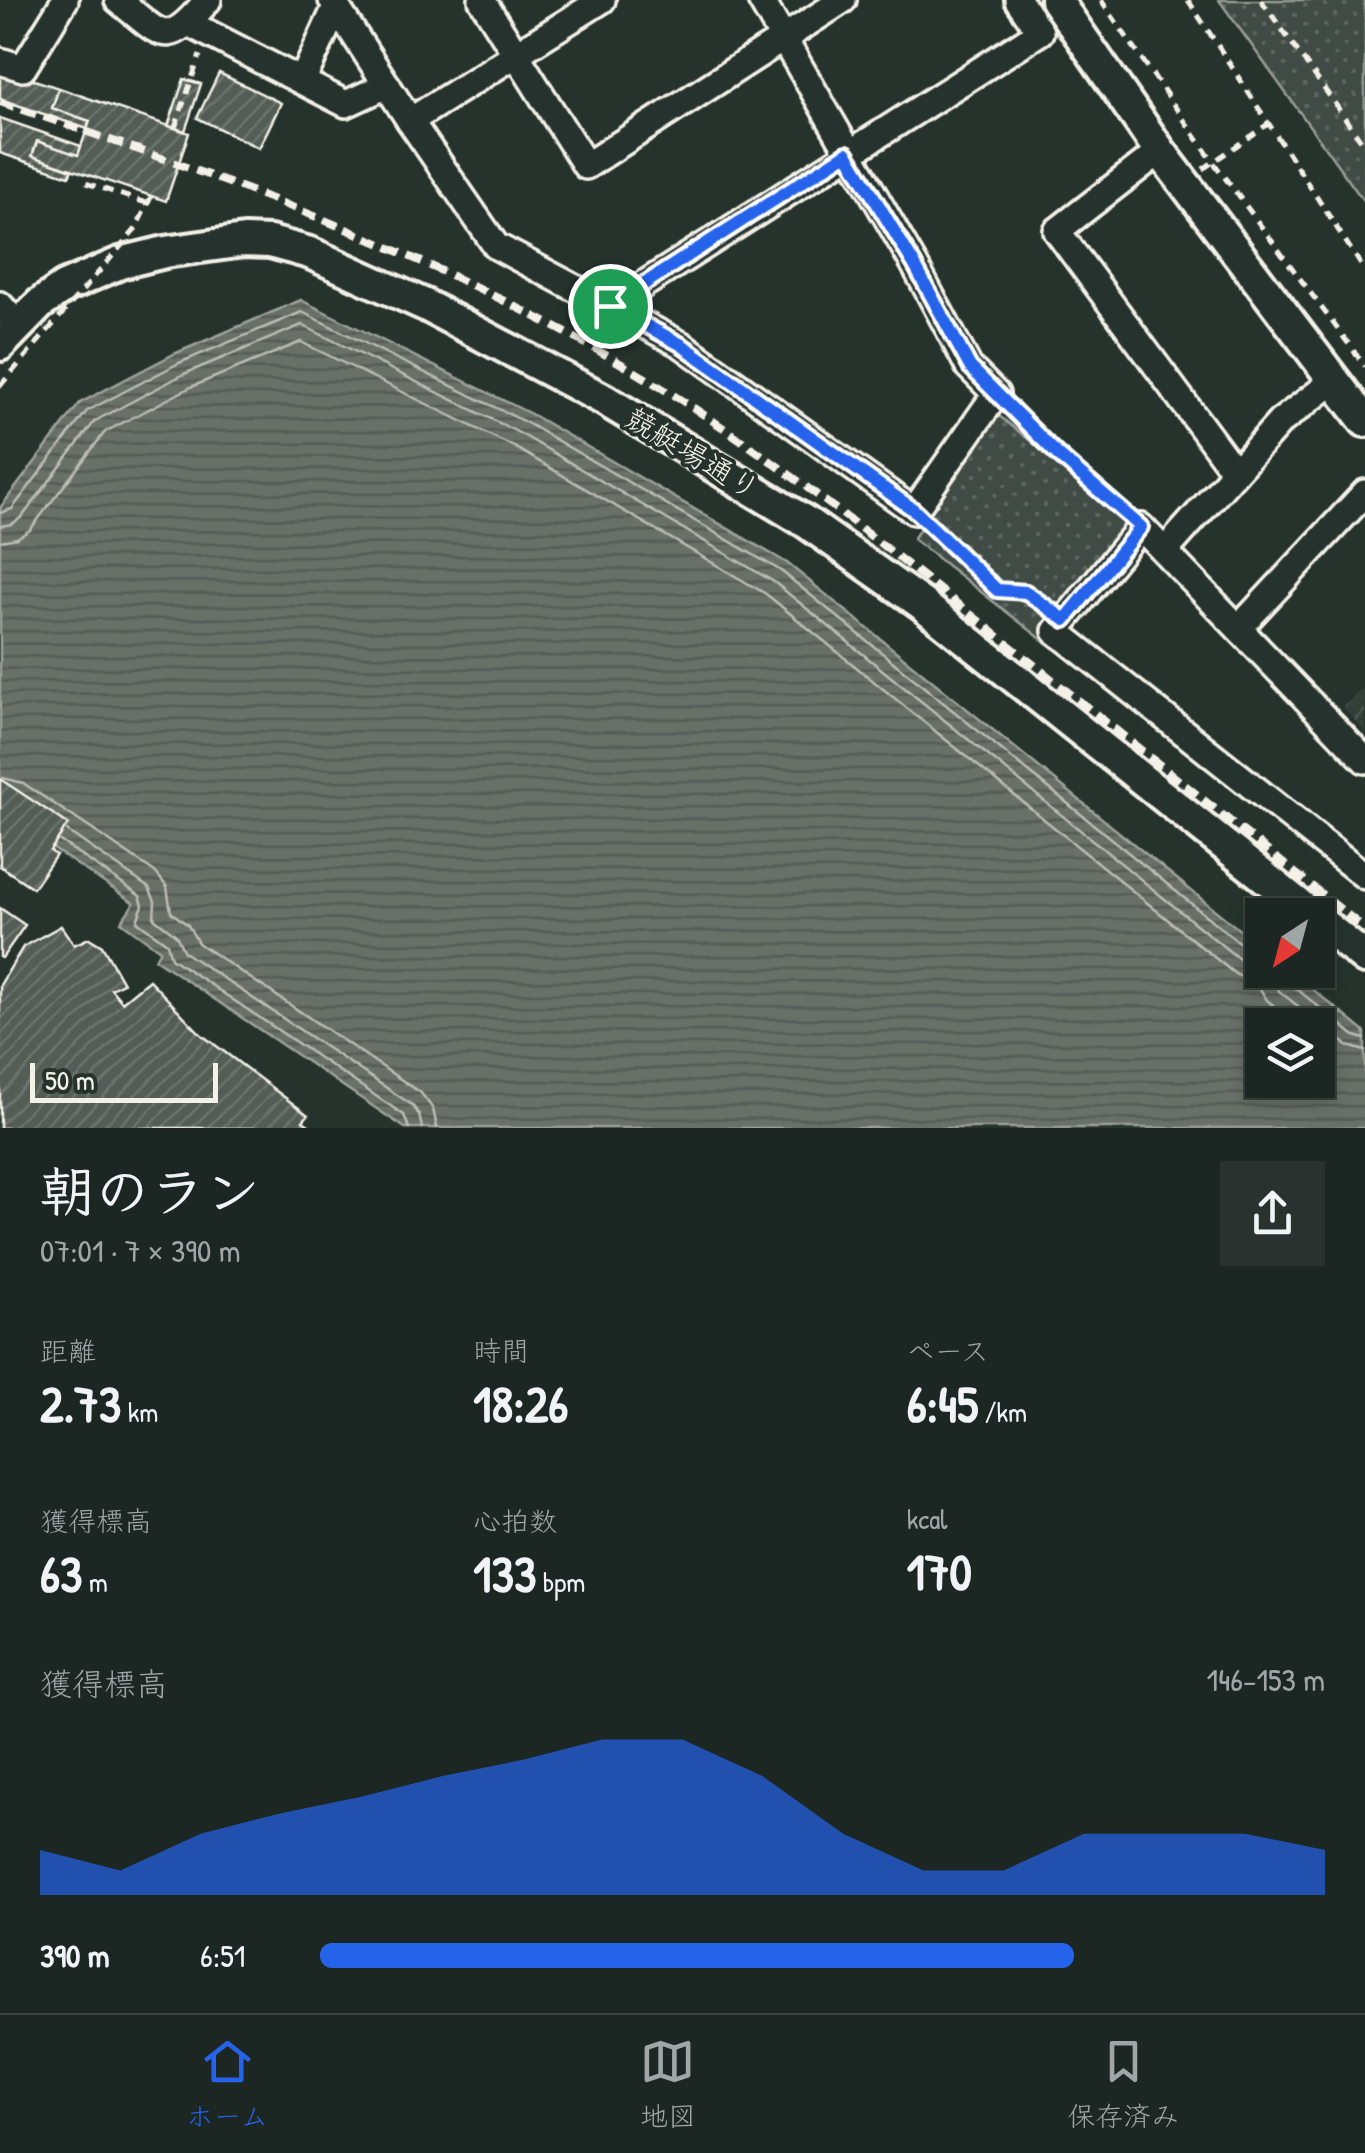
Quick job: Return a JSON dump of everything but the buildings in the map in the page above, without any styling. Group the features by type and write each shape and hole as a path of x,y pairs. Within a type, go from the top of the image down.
{"street":[{"path":"0,61 24,68 64,0"},
{"path":"118,0 159,34 177,32 208,0"},
{"path":"482,0 586,166 844,0"},
{"path":"410,121 602,0"},
{"path":"334,4 496,246 682,345 914,510 996,394 970,367 760,0"},
{"path":"610,306 1040,32 1018,0"},
{"path":"1056,0 1160,151 1365,420"},
{"path":"303,79 334,4"},
{"path":"188,24 346,104 387,85"},
{"path":"1160,151 1057,231 1235,472"},
{"name":"競艇場通り","path":"6,325 96,272 165,252 244,240 310,253 394,290 618,408 837,542 922,604 1291,898"},
{"path":"1165,550 1280,422 1334,380"},
{"path":"1239,628 1365,493"},
{"path":"1365,760 1141,527 1056,631 1365,876"},
{"name":"競艇場通り","path":"1335,933 1365,958"}],"path":[{"path":"1100,0 1365,366"},
{"path":"1188,0 1365,272"},
{"path":"1261,0 1365,146"},
{"path":"175,128 192,80"},
{"path":"1184,182 1268,124"},
{"path":"0,386 135,230 150,200 86,184"},
{"path":"996,394 1141,527"},
{"path":"914,510 997,590 1026,592 1065,620"}],"shaded area":[{"path":"1219,0 1365,0 1365,203"},
{"path":"998,415 1141,529 1053,648 913,539"},
{"path":"1365,687 1365,732 1343,707"}],"water":[{"path":"301,300 531,414 787,563 1245,934 1245,988 1311,988 1365,1032 1365,1128 405,1128 155,959 160,950 121,922 134,903 0,813 0,508 80,403 174,354"}],"railway":[{"path":"0,102 244,188 401,253 479,288 632,370 722,427 852,522 1365,929"}],"route":[{"path":"847,153 970,367 1057,454 1141,527 1065,620 1026,592 997,590 914,510 682,345 610,306 847,153"}]}
